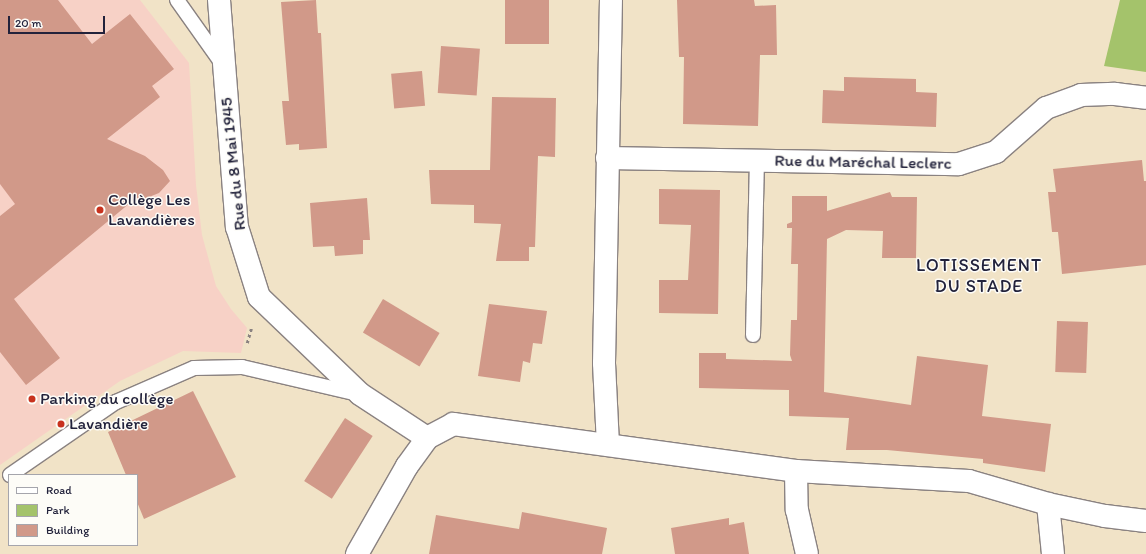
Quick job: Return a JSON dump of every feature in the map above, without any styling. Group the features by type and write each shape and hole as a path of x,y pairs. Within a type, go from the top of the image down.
{"street":[{"name":"Rue du 8 Mai 1945","path":"219,0 223,66 237,227 259,297 360,394 427,438"},
{"path":"608,444 604,363 610,0"},
{"name":"Rue du Maréchal Leclerc","path":"607,158 959,164 996,152 1046,108 1081,95 1115,94 1146,98"},
{"path":"358,554 407,466 427,438 453,424 608,444 796,471 969,481 1048,504 1106,516 1146,521"},
{"path":"796,471 797,510 807,554"},
{"path":"1048,504 1053,554"}],"lane":[{"path":"177,0 223,66"},
{"path":"753,335 757,160"},
{"path":"11,474 116,402 194,368 242,367 360,394"}],"path":[{"path":"242,367 259,297"}],"shaded area":[{"name":"Collège Les Lavandières","path":"0,0 140,0 189,63 196,185 202,235 216,286 231,309 247,328 241,353 183,351 120,381 0,465"}],"green space":[{"path":"1120,0 1146,0 1146,72 1104,66"}],"building":[{"path":"0,0 58,0 92,44 130,14 174,69 152,86 160,97 107,139 145,156 163,170 170,181 159,193 144,199 136,198 14,299 60,358 26,385 0,352 0,216 15,204 0,184"},
{"path":"316,0 318,33 321,33 327,148 299,150 299,144 286,145 282,101 289,101 281,2"},
{"path":"505,0 549,0 549,44 505,44"},
{"path":"677,0 754,0 755,6 776,5 777,55 760,55 758,126 683,124 684,57 679,57"},
{"path":"441,46 480,49 477,96 438,93"},
{"path":"422,71 425,106 394,109 391,74"},
{"path":"844,77 916,79 916,92 937,93 936,127 822,123 823,90 844,91"},
{"path":"492,97 556,98 555,157 538,156 535,247 529,247 529,261 496,261 501,224 474,223 474,205 431,204 429,170 490,170"},
{"path":"1142,160 1144,181 1146,181 1146,265 1062,274 1058,232 1052,232 1048,192 1056,192 1053,169"},
{"path":"659,189 720,190 718,314 659,313 659,280 688,280 691,225 659,224"},
{"path":"890,192 892,197 917,197 916,258 882,258 883,231 846,230 827,239 824,392 911,405 917,356 988,365 982,416 1051,424 1045,472 983,463 983,459 887,450 846,450 849,418 789,416 789,390 699,388 699,353 726,353 726,359 792,361 790,355 791,320 797,320 798,264 791,264 792,228 787,228 787,224 792,222 792,196 827,196 827,211"},
{"path":"367,198 370,240 363,240 363,254 335,256 334,246 313,247 310,203"},
{"path":"383,299 440,333 419,366 363,332"},
{"path":"489,304 547,311 542,344 533,343 530,363 523,361 520,382 478,376"},
{"path":"1057,321 1088,322 1086,373 1055,372"},
{"path":"193,391 236,477 144,519 138,504 138,474 126,474 108,432"},
{"path":"345,418 373,436 332,499 304,481"},
{"path":"522,512 607,528 602,554 429,554 436,515 519,529"},
{"path":"729,518 729,525 744,522 749,554 675,554 671,528"}],"place":[{"name":"Collège Les Lavandières","path":"100,210"},
{"name":"Parking du collège","path":"32,399"},
{"name":"Lavandière","path":"61,424"}],"district":[{"name":"LOTISSEMENT DU STADE","path":"979,276"}]}
